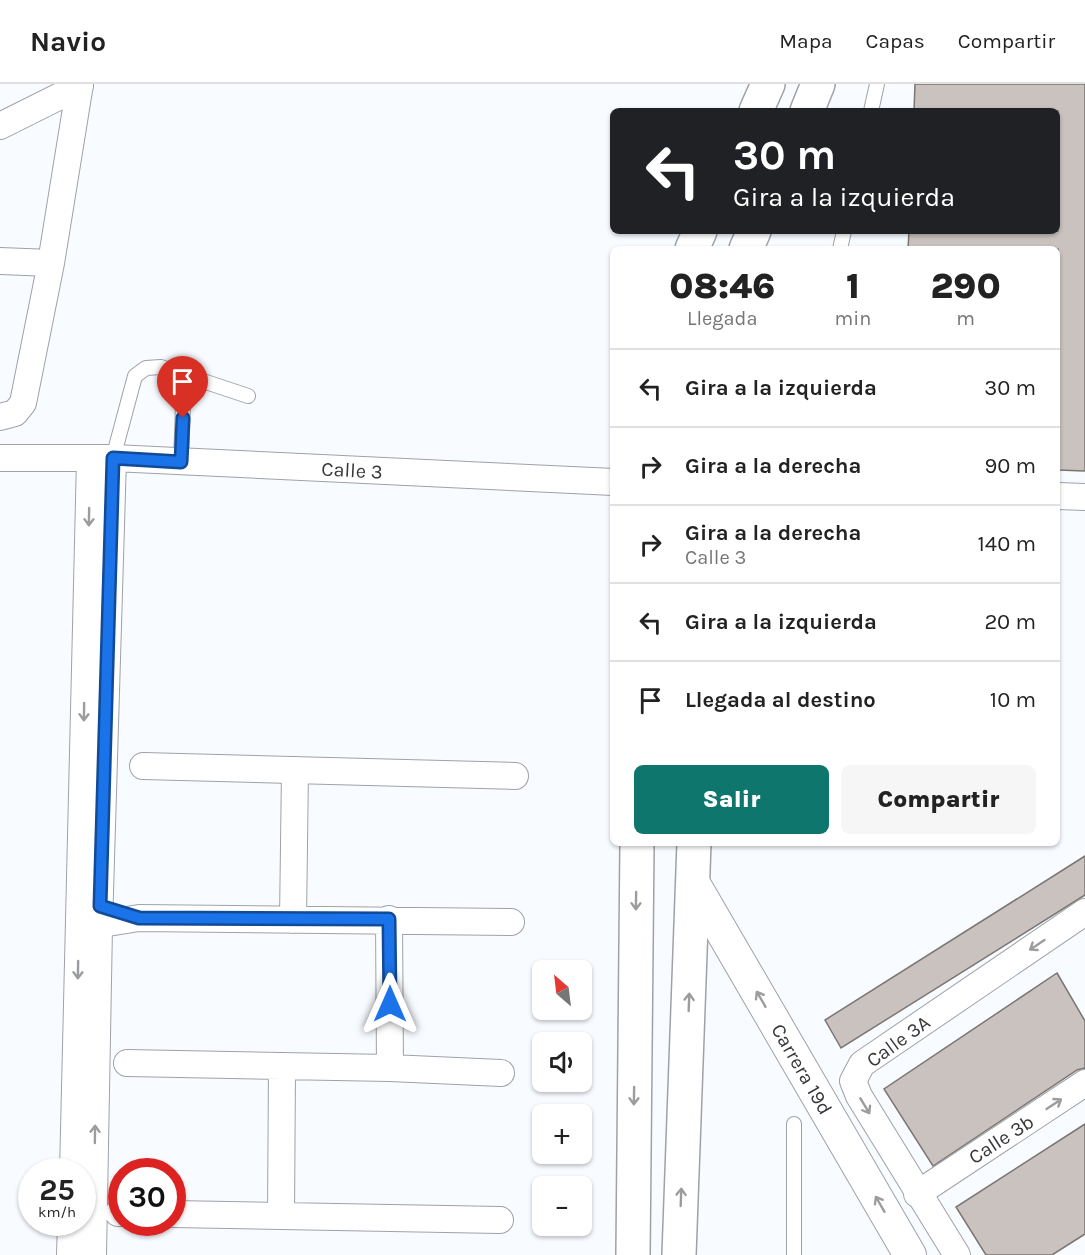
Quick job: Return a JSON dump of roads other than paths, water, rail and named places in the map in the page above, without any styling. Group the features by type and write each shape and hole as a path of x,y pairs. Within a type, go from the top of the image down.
{"main road":[{"path":"757,108 768,84"},
{"path":"808,108 818,84"},
{"path":"633,1255 637,846"},
{"path":"679,1255 694,846"}],"street":[{"path":"0,126 80,85"},
{"path":"0,417 15,413 23,403 51,263 80,85"},
{"path":"0,261 51,263"},
{"path":"74,1158 89,916 102,458"},
{"name":"Calle 3","path":"0,459 102,458 610,482"},
{"path":"1060,496 1085,497"},
{"path":"143,766 515,776"},
{"path":"293,920 295,770"},
{"name":"Carrera 19d","path":"693,882 910,1255"},
{"name":"Calle 3A","path":"957,1255 917,1194 859,1096 853,1081 862,1064 1085,912"},
{"path":"89,916 511,922"},
{"path":"89,916 93,1255"},
{"path":"389,919 390,1068"},
{"path":"127,1064 390,1068 501,1073"},
{"path":"281,1216 282,1067"},
{"name":"Calle 3b","path":"917,1194 1085,1083"},
{"path":"186,1214 500,1220"},
{"path":"70,1255 71,1236"}],"lane":[{"path":"872,108 877,84"},
{"path":"102,458 135,376 146,368 161,367 248,396"},
{"path":"181,462 184,375"},
{"path":"794,1124 794,1255"}]}
